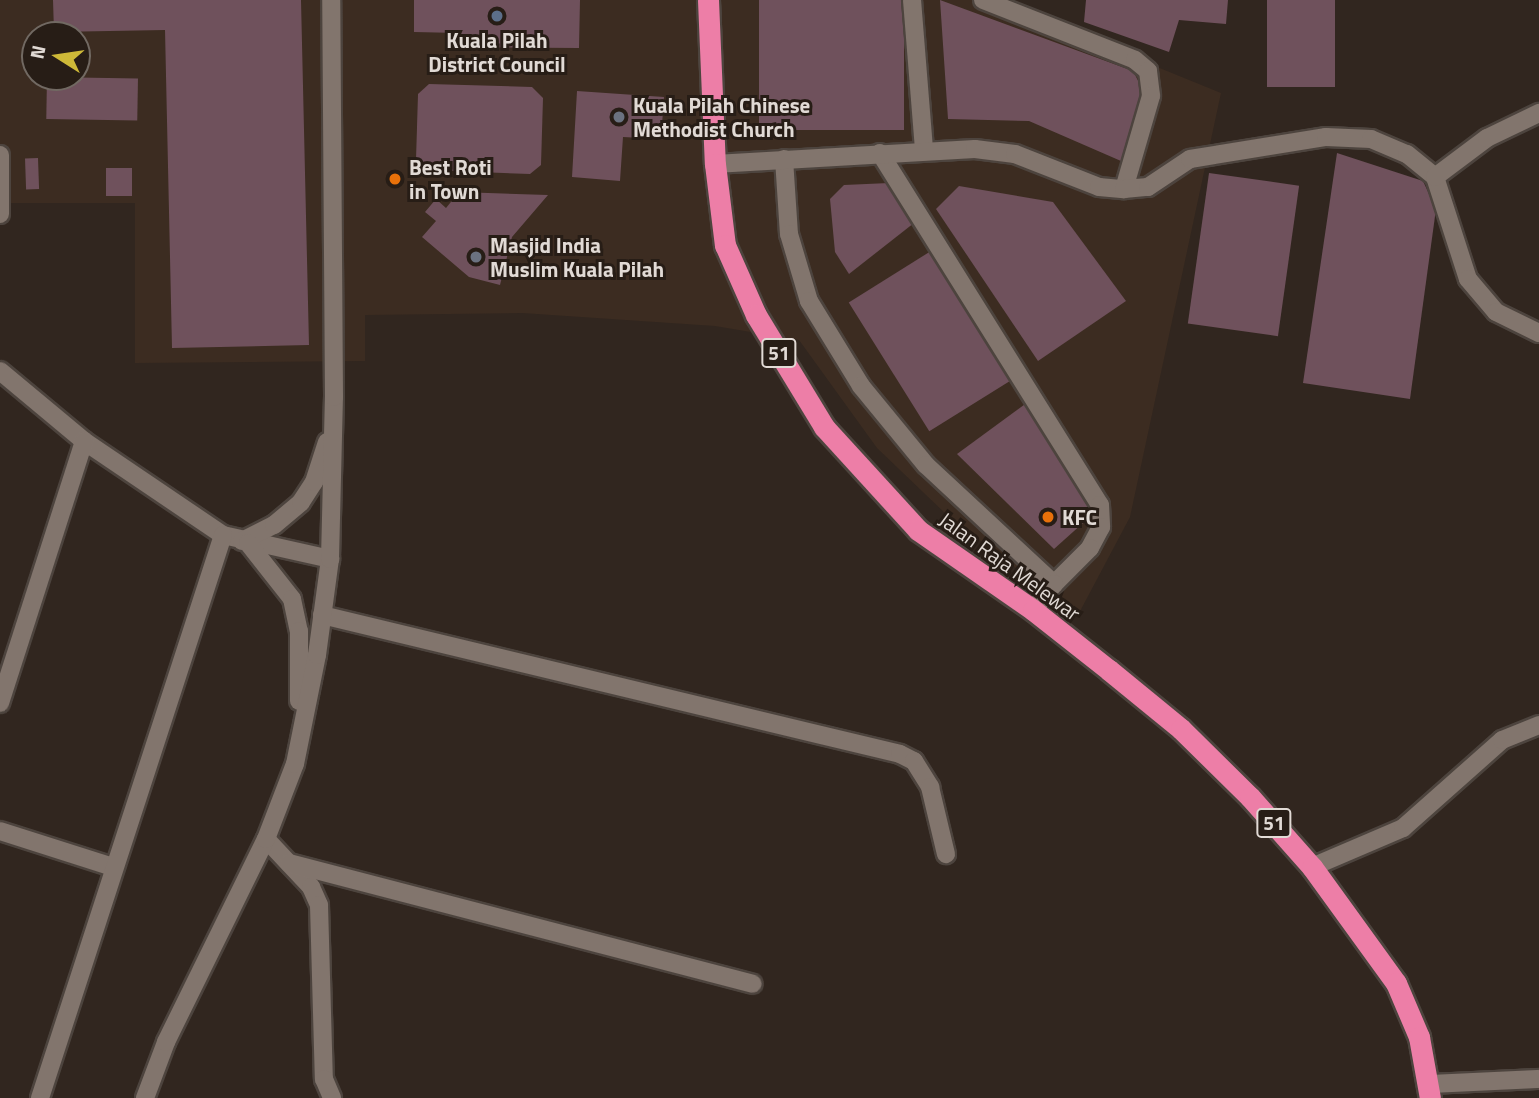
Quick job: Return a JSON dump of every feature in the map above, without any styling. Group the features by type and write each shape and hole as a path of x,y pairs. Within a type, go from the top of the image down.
{"highway":[{"name":"Jalan Raja Melewar","path":"708,0 715,164 725,244 756,315 824,426 918,530 1034,610 1181,729 1312,867 1396,983 1419,1037 1429,1091"}],"street":[{"path":"145,1098 166,1042 266,839 295,764 322,615 330,559 334,397 331,0"},
{"path":"912,0 924,150"},
{"path":"983,0 1135,60 1148,71 1152,96 1124,189"},
{"path":"1435,177 1487,138 1539,113"},
{"path":"715,164 975,149 1015,154 1099,187 1124,189 1148,187 1190,159 1326,137 1371,139 1408,154 1435,177 1468,279 1496,312 1539,333"},
{"path":"880,153 1100,505 1101,527 1090,548 1054,584 1034,610"},
{"path":"0,155 0,214"},
{"path":"784,159 789,234 809,301 837,351 926,465 1054,584"},
{"path":"0,371 84,442 223,535 330,559"},
{"path":"245,542 289,514 314,482 328,437 334,397"},
{"path":"0,702 84,442"},
{"path":"40,1098 223,535"},
{"path":"245,542 283,582 299,631 295,764"},
{"path":"322,615 900,754 914,761 930,787 946,854"},
{"path":"1312,867 1403,828 1502,740 1539,725"},
{"path":"0,831 113,867"},
{"path":"266,839 311,887 319,905 324,1079 332,1098"},
{"path":"289,863 752,984"},
{"path":"1429,1091 1539,1079"}],"shaded area":[{"path":"0,0 993,0 1221,93 1130,517 1078,615 949,517 877,448 799,340 715,326 522,313 365,315 365,361 135,363 135,203 0,203"}],"building":[{"path":"53,0 301,0 309,345 172,348 165,30 91,31 91,21 54,21"},
{"name":"Kuala Pilah District Council","path":"414,0 580,0 579,48 459,47 459,33 414,32"},
{"path":"759,0 904,0 904,130 759,130"},
{"path":"940,0 1133,71 1145,94 1121,161 1029,121 948,119"},
{"path":"1086,0 1228,0 1226,24 1179,20 1169,52 1084,22"},
{"path":"1267,0 1335,0 1335,87 1267,87"},
{"path":"91,78 138,79 137,121 46,119 47,91 91,91"},
{"path":"429,84 532,87 543,98 541,165 530,174 426,170 416,160 418,94"},
{"name":"Kuala Pilah Chinese Methodist Church","path":"577,91 664,97 661,139 623,137 620,181 572,177"},
{"path":"1337,153 1423,181 1436,209 1410,399 1303,383"},
{"path":"25,158 38,158 39,189 26,189"},
{"path":"106,168 132,168 132,196 106,196"},
{"path":"1209,173 1299,186 1278,336 1188,324"},
{"path":"889,183 914,223 849,274 835,252 830,199 844,185"},
{"path":"959,186 1053,202 1126,301 1038,361 936,209"},
{"name":"Masjid India Muslim Kuala Pilah","path":"459,192 548,195 512,237 500,285 469,277 422,237 436,221 425,212 436,199 446,208"},
{"path":"931,251 1012,380 929,431 849,302"},
{"path":"1028,402 1093,514 1054,549 957,454"}],"place":[{"name":"Kuala Pilah District Council","path":"497,16"},
{"name":"Kuala Pilah Chinese Methodist Church","path":"619,117"},
{"name":"Best Roti in Town","path":"395,179"},
{"name":"Masjid India Muslim Kuala Pilah","path":"476,257"},
{"name":"KFC","path":"1048,517"}]}
